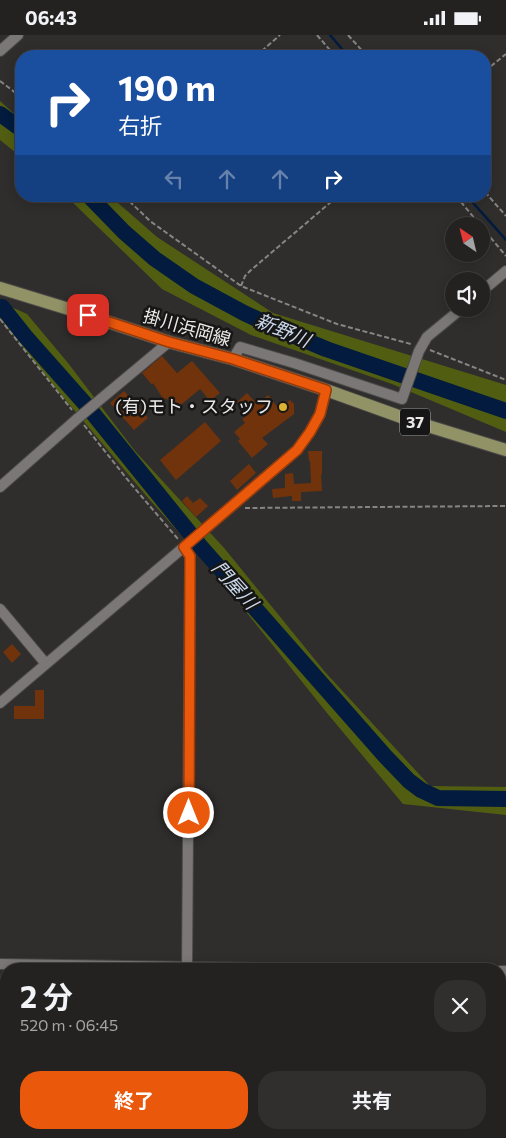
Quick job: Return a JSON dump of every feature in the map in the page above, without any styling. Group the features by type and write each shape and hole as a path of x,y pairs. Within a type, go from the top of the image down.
{"main road":[{"name":"掛川浜岡線","path":"0,288 169,342 233,359 415,422 506,450"}],"street":[{"path":"0,51 18,35"},
{"path":"490,284 506,271"},
{"path":"233,359 240,347 402,399 420,349 427,337 451,317"},
{"path":"0,487 78,418 169,342"},
{"path":"0,703 297,450 320,414 326,390"},
{"path":"184,547 190,556 187,963"},
{"path":"0,609 46,664"}],"path":[{"path":"263,50 280,35"},
{"path":"317,35 330,50"},
{"path":"348,35 362,50"},
{"path":"491,66 506,54"},
{"path":"0,81 15,92"},
{"path":"491,199 506,216"},
{"path":"130,202 150,221 241,285 337,324 420,349 506,380"},
{"path":"241,285 251,270 331,202"},
{"path":"461,202 474,217"},
{"path":"490,237 506,256"},
{"path":"0,319 184,547"},
{"path":"238,501 245,508 506,506"}],"green space":[{"path":"0,101 15,115 15,152 0,140"},
{"path":"72,202 117,202 157,237 273,313 506,385 506,432 392,384 251,335 162,289"},
{"path":"0,302 27,314 68,363 135,451 225,549 325,672 430,786 506,787 506,815 403,804 327,713 215,573 149,499 0,319"}],"building":[{"path":"162,356 177,373 192,361 220,393 210,401 200,389 176,409 166,398 164,400 153,383 152,385 142,373"},
{"path":"124,391 148,418 134,430 110,403"},
{"path":"247,393 257,404 268,395 279,409 290,400 294,404 294,414 262,438 268,444 252,458 238,441 240,439 234,432 245,423 242,419 248,415 237,402"},
{"path":"205,422 221,441 176,480 160,460"},
{"path":"308,451 322,451 322,491 301,492 301,501 292,501 292,496 273,498 272,489 285,488 285,474 293,473 294,484 311,483"},
{"path":"249,464 256,473 237,490 230,481"},
{"path":"187,496 193,503 200,498 208,506 196,517 182,501"},
{"path":"12,644 21,654 12,663 3,652"},
{"path":"35,690 44,690 44,719 14,719 14,706 35,706"}],"waterway":[{"path":"330,35 343,50"},
{"name":"新野川","path":"0,114 15,125"},
{"name":"新野川","path":"95,202 124,232 155,259 194,286 244,313 326,349 506,411"},
{"path":"472,202 506,240"},
{"name":"門屋川","path":"2,307 87,406 201,547 409,781 421,790 438,798 506,799"}],"place":[{"name":"(有)モト・スタッフ","path":"283,407"}],"route":[{"path":"88,315 169,342 233,359 326,390 320,414 297,450 184,547 190,556 189,813"}]}
